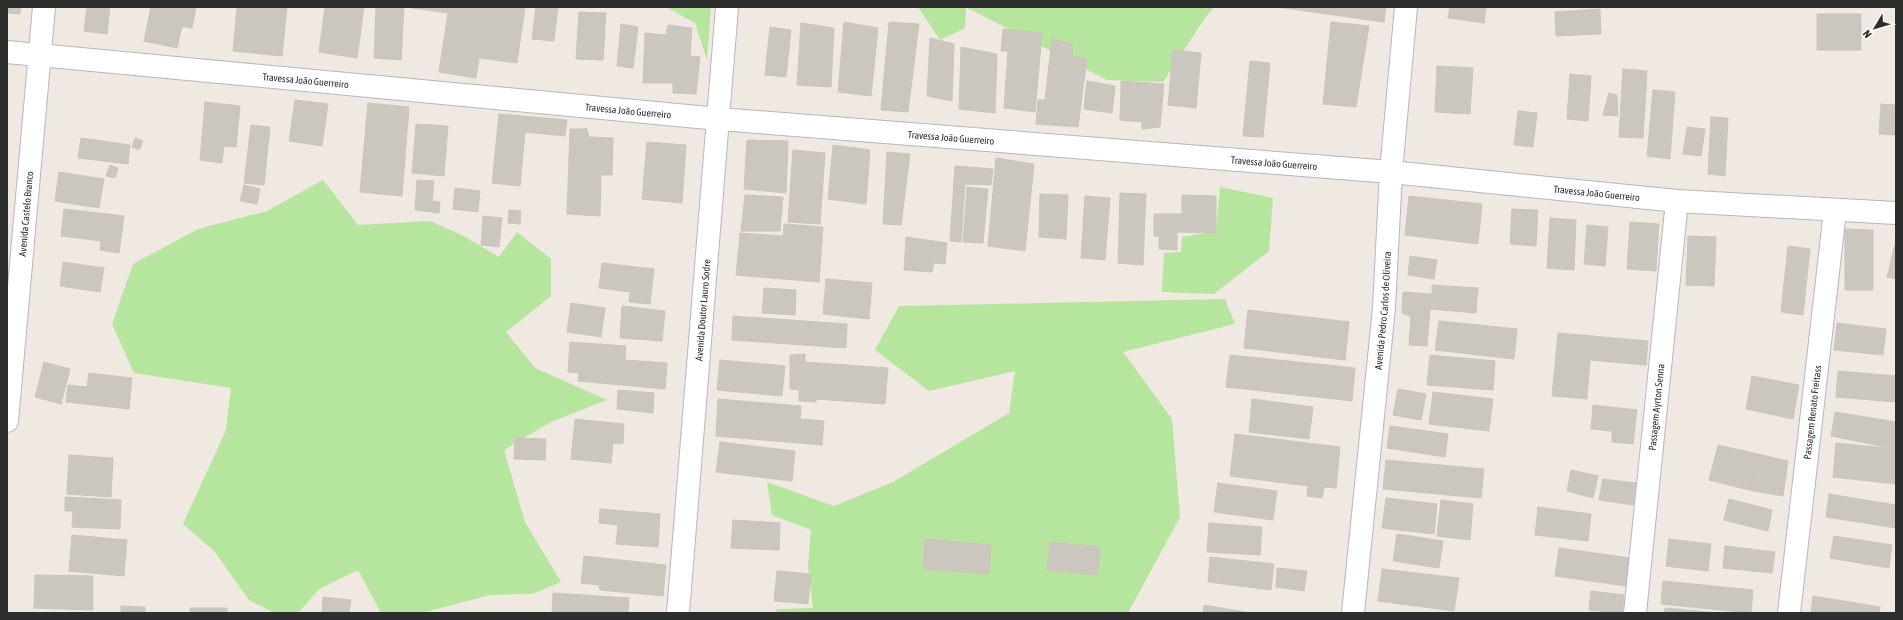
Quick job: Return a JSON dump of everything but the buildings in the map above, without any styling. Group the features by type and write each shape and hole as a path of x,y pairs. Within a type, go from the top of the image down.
{"street":[{"name":"Avenida Castelo Branco","path":"7,421 44,7"},
{"name":"Avenida Doutor Lauro Sodre","path":"678,613 727,7"},
{"name":"Avenida Pedro Carlos de Oliveira","path":"1353,613 1384,308 1391,172 1406,7"},
{"name":"Travessa João Guerreiro","path":"7,52 719,119 1391,172 1677,201 1835,211 1896,213"},
{"name":"Passagem Ayrton Senna","path":"1635,613 1677,201"},
{"name":"Passagem Renato Freitass","path":"1789,613 1835,211"}],"green space":[{"path":"666,7 711,7 707,60 695,23"},
{"path":"918,7 966,7 965,28 940,40"},
{"path":"966,7 1214,7 1205,18 1163,82 1107,80"},
{"path":"323,180 358,225 430,221 464,236 499,257 517,232 551,259 551,296 506,332 535,368 607,400 551,422 504,450 525,522 561,582 532,594 490,595 422,613 381,613 358,570 319,589 298,613 274,613 249,600 215,552 183,524 226,430 231,388 134,373 112,324 133,264 198,229 267,211"},
{"path":"1220,187 1273,198 1269,251 1214,294 1162,292 1164,253 1181,252 1182,237 1216,231"},
{"path":"1225,299 1235,324 1123,352 1172,419 1180,517 1128,613 777,613 776,609 813,608 808,566 811,530 772,515 767,482 834,506 893,482 1009,413 1015,371 929,391 875,350 899,306"}]}
